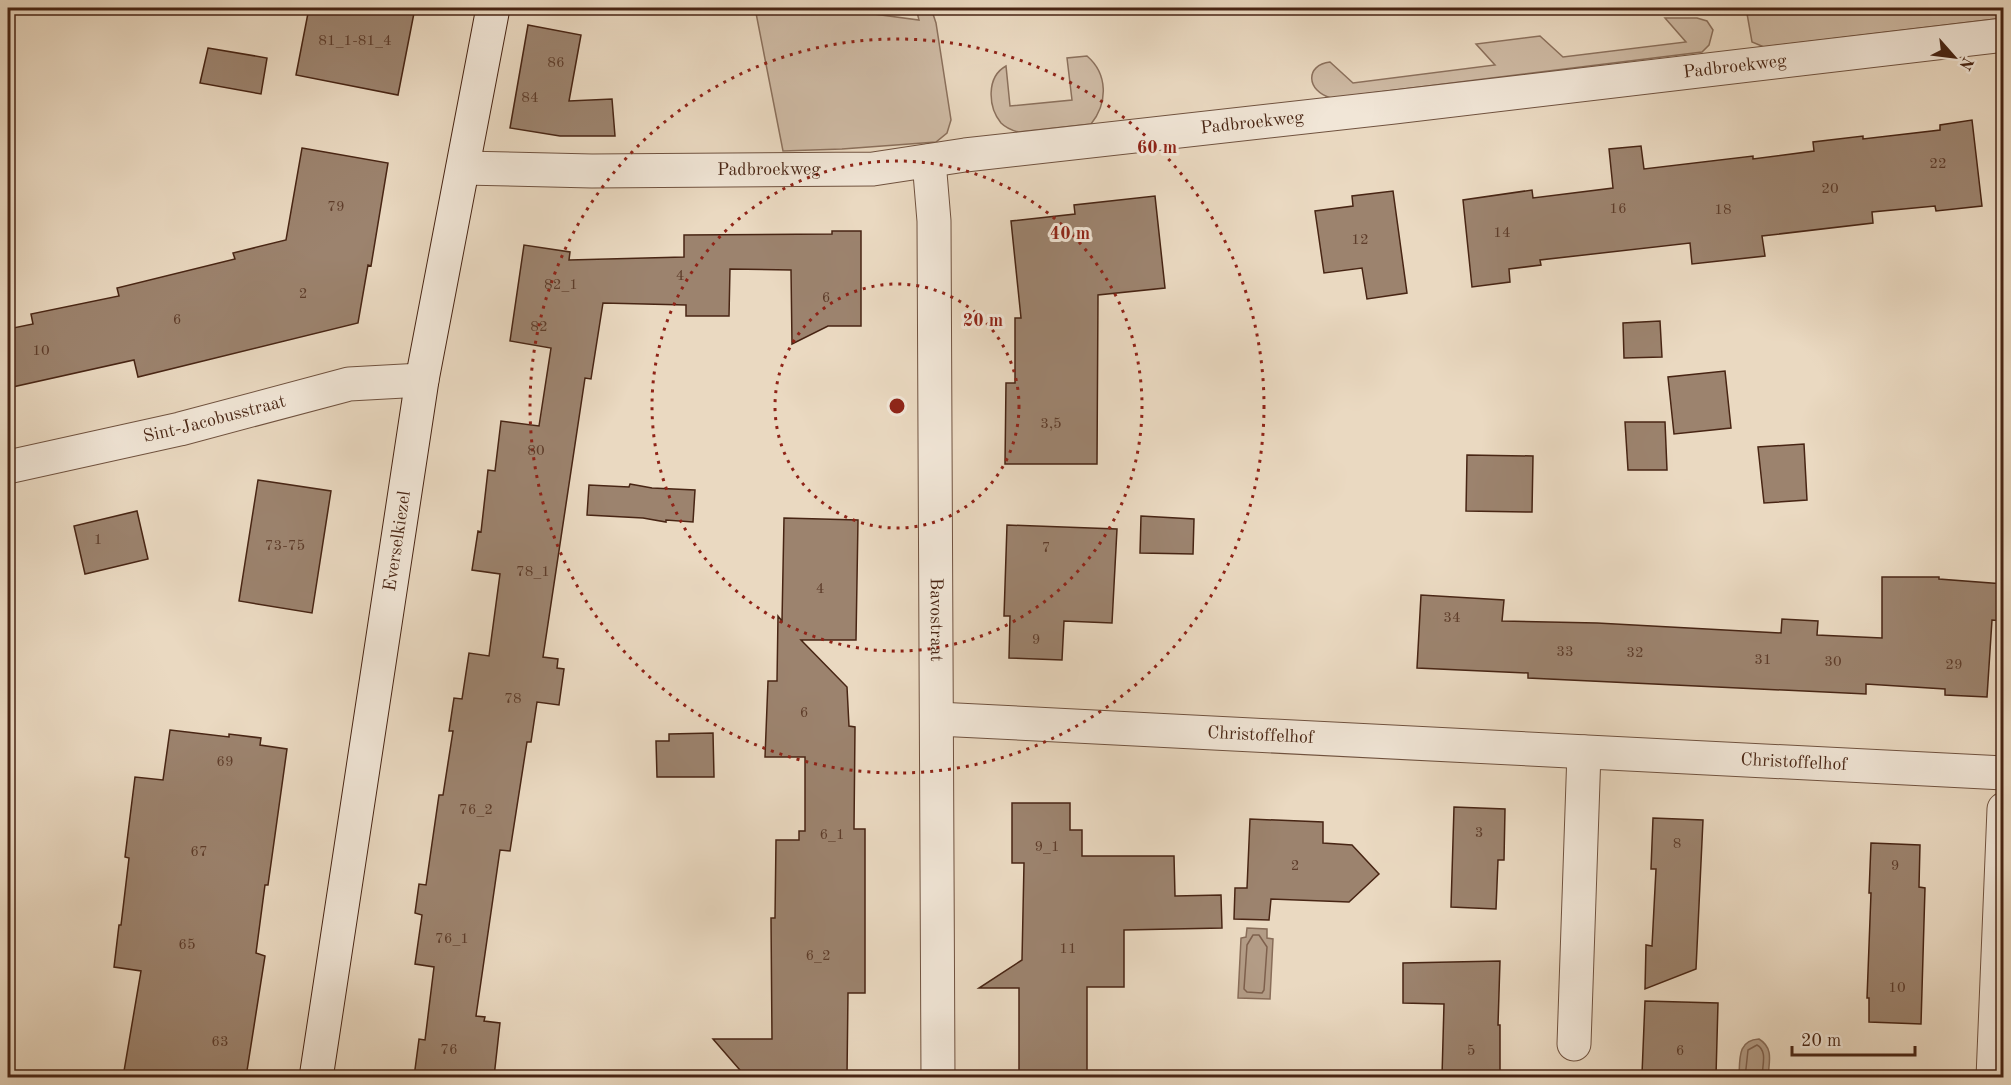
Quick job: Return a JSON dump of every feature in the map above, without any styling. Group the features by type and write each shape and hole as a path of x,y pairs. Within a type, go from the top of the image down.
{"street":[{"name":"Everselkiezel","path":"316,1077 422,380 494,8"},
{"name":"Padbroekweg","path":"463,168 592,171 873,169 965,155 2004,35"},
{"name":"Bavostraat","path":"929,161 934,221 938,1077"},
{"name":"Sint-Jacobusstraat","path":"8,467 180,429 349,384 422,380"},
{"name":"Christoffelhof","path":"937,719 2004,773"},
{"path":"1574,1044 1584,752"},
{"path":"1994,1077 2004,809"}],"shaded area":[{"path":"755,8 829,8 919,20 916,8 931,8 936,23 951,120 947,133 936,142 783,151"},
{"path":"1746,8 2003,8 2004,18 1764,47 1752,42"},
{"path":"1665,18 1697,18 1707,21 1713,30 1709,45 1702,52 1331,98 1323,95 1313,84 1312,78 1316,68 1330,62 1353,83 1495,65 1476,44 1540,36 1563,57 1686,42"},
{"path":"1087,56 1099,71 1103,89 1103,98 1097,116 1091,124 1018,132 1001,123 993,109 991,93 995,77 1006,66 1010,106 1072,100 1067,58"}],"water":[{"path":"1247,928 1267,929 1267,938 1273,939 1270,999 1238,998 1241,938 1246,937"},
{"path":"1759,1039 1769,1051 1768,1077 1739,1077 1743,1047 1752,1040"}],"building":[{"path":"309,8 415,8 398,95 296,75"},
{"path":"528,25 581,35 569,101 612,99 615,136 560,136 510,128"},
{"path":"208,48 267,58 261,94 200,83"},
{"path":"1972,120 1982,206 1936,211 1935,206 1872,212 1873,223 1762,236 1765,256 1692,264 1690,243 1540,260 1541,265 1509,269 1510,282 1472,287 1463,200 1532,190 1533,198 1613,188 1609,149 1641,146 1644,169 1814,151 1813,142 1940,130 1940,125"},
{"path":"302,148 388,163 371,266 368,265 358,323 138,377 134,360 8,388 8,329 33,324 31,314 119,296 117,288 235,259 233,253 286,240"},
{"path":"1393,191 1407,293 1367,299 1362,268 1324,273 1315,211 1353,206 1352,196"},
{"path":"1155,196 1165,288 1098,295 1097,464 1005,464 1006,383 1015,383 1015,318 1021,318 1011,221 1075,214 1074,205"},
{"path":"832,231 861,231 861,326 828,326 792,344 791,270 730,269 729,316 686,316 686,305 603,303 591,379 585,378 543,657 558,659 557,668 564,669 559,705 537,702 531,742 527,742 510,851 500,850 476,1016 485,1017 484,1021 500,1023 494,1077 414,1077 419,1039 425,1040 434,967 415,964 422,915 415,913 419,884 426,885 439,795 443,795 453,731 449,731 454,698 462,699 469,653 489,656 500,574 472,570 478,531 481,532 488,470 495,471 501,421 539,426 551,348 510,341 524,245 570,252 569,260 684,257 684,235 832,234"},
{"path":"1660,321 1662,357 1624,358 1623,323"},
{"path":"1725,371 1731,428 1674,434 1668,377"},
{"path":"1625,422 1665,422 1667,470 1628,470"},
{"path":"1804,444 1807,500 1764,503 1758,447"},
{"path":"1467,455 1533,456 1532,512 1466,511"},
{"path":"258,480 331,491 312,613 239,601"},
{"path":"630,484 652,488 695,490 693,522 587,515 589,485 629,487"},
{"path":"137,511 148,559 85,574 74,526"},
{"path":"1141,516 1194,519 1193,554 1140,553"},
{"path":"784,518 858,520 856,640 801,640 847,687 849,726 855,727 854,829 865,829 865,993 848,993 847,1075 841,1075 841,1077 746,1077 713,1039 772,1039 771,918 775,918 776,840 799,840 799,831 805,831 805,757 765,757 768,681 777,681 778,616 782,621"},
{"path":"1007,525 1117,529 1112,623 1064,621 1062,660 1009,658 1010,616 1004,616"},
{"path":"1882,577 1939,577 1939,579 2004,584 2004,621 1992,620 1987,697 1945,695 1945,689 1866,684 1866,694 1528,678 1528,673 1417,668 1421,595 1504,600 1502,621 1597,623 1781,633 1782,619 1818,621 1817,635 1882,638"},
{"path":"170,730 229,737 229,734 261,738 260,745 287,749 256,953 265,956 246,1077 123,1077 141,971 114,967 129,858 125,857 135,777 163,780"},
{"path":"713,733 714,777 657,777 656,741 669,741 669,734"},
{"path":"1012,803 1070,803 1070,830 1082,830 1082,856 1174,856 1175,896 1221,895 1222,928 1124,930 1124,987 1087,987 1087,1077 1019,1077 1019,988 979,988 1022,960 1024,863 1012,863"},
{"path":"1454,807 1505,809 1504,860 1498,860 1496,909 1451,907"},
{"path":"1653,818 1703,820 1696,969 1645,989 1646,945 1652,946 1656,869 1651,869"},
{"path":"1250,819 1323,822 1323,843 1352,845 1379,874 1349,902 1271,899 1269,920 1234,919 1235,888 1247,888"},
{"path":"1871,843 1920,845 1919,887 1925,888 1921,1024 1869,1022 1869,998 1867,998"},
{"path":"1500,961 1498,1025 1500,1025 1500,1077 1442,1076 1444,1004 1403,1003 1403,963"},
{"path":"1645,1001 1718,1003 1716,1076 1642,1074"}]}
